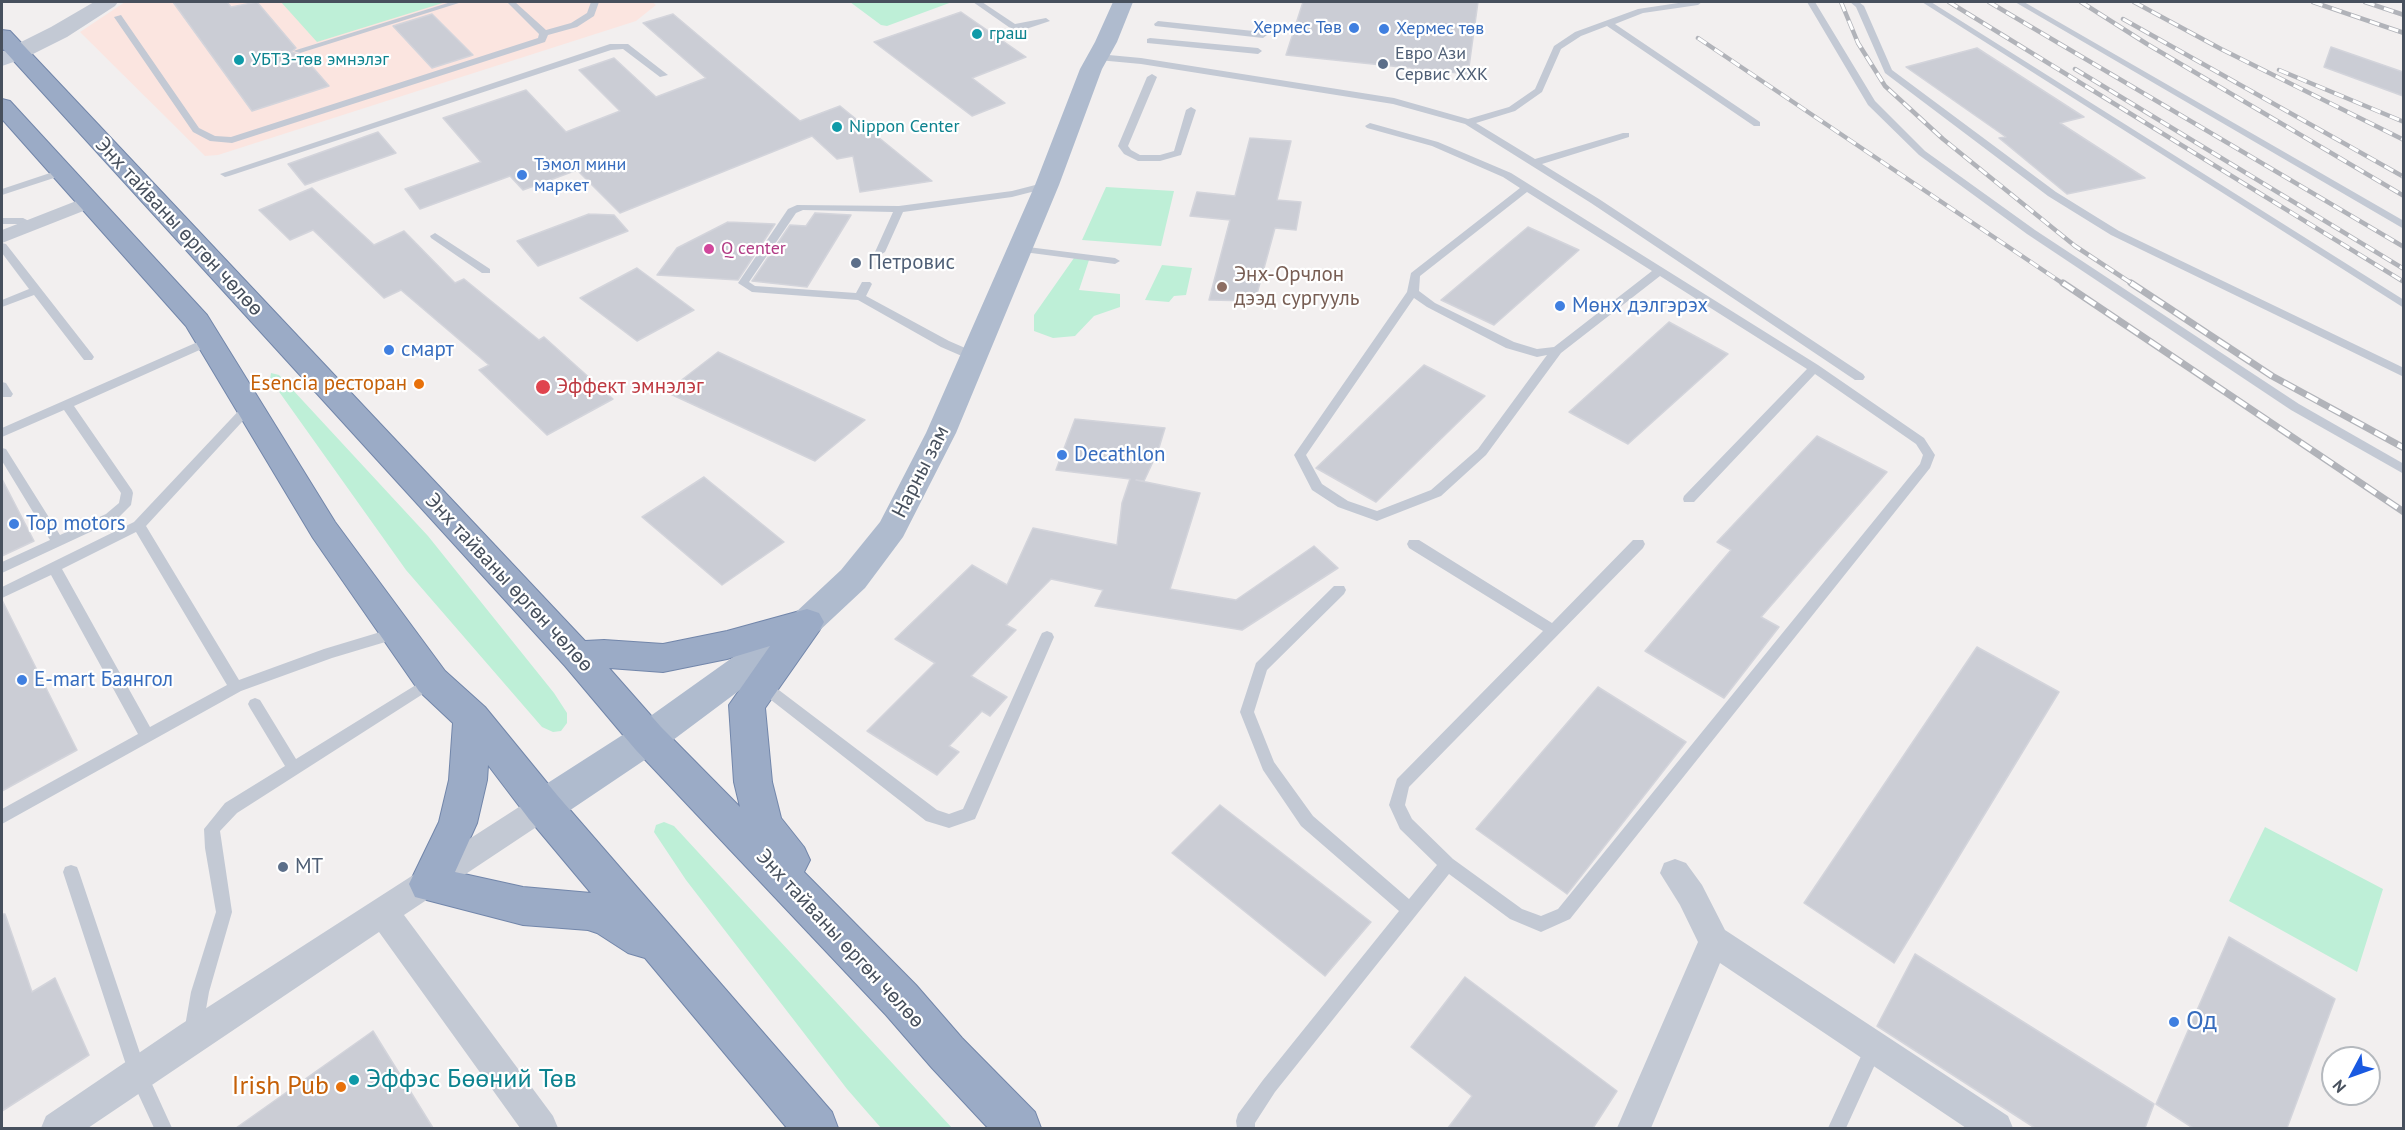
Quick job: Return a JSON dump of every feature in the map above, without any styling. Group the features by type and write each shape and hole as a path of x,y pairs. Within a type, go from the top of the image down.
{"highway":[{"name":"Энх тайваны өргөн чөлөө","path":"7,50 577,656 648,738 901,1000 947,1053 1019,1128"},
{"path":"4,110 197,321 324,530 432,681 472,718 543,807 816,1128"},
{"path":"577,656 604,654 663,658 727,645 807,622"},
{"path":"807,622 747,705 753,782 763,825 901,1000"},
{"path":"472,718 468,780 458,823 429,884 523,906 588,911 608,917 669,957"}],"main road":[{"name":"Нарны зам","path":"543,807 648,738 807,622 853,579 892,529 941,434 975,357 1047,185 1091,69 1123,2"}],"street":[{"path":"7,50 59,32 113,9"},
{"path":"2,237 89,202"},
{"path":"58,1128 192,1037 429,884 543,807"},
{"path":"1675,873 1691,895 1714,941 1996,1128"},
{"path":"384,913 541,1128"},
{"path":"1634,1128 1714,941"}],"lane":[{"path":"297,51 458,2"},
{"path":"511,2 544,33"},
{"path":"544,33 574,25 591,14 595,2"},
{"path":"977,2 1014,27 1046,21"},
{"path":"1468,122 1512,110 1539,90 1557,48 1578,34 1641,11 1698,2"},
{"path":"1811,2 1871,103 1922,153 2031,232 2295,407 2403,470"},
{"path":"1854,2 1860,6 1888,71 2052,194 2115,233 2403,373"},
{"path":"1926,2 2403,305"},
{"path":"2019,2 2403,226"},
{"path":"113,9 196,130 213,139 232,140 542,40 544,33"},
{"path":"1608,23 1757,124"},
{"path":"1158,24 1263,35"},
{"path":"1150,42 1258,51"},
{"path":"225,174 610,48 625,46 663,75"},
{"path":"1098,57 1141,61 1394,101 1468,122 1595,201 1859,377"},
{"path":"1152,77 1123,146 1127,152 1138,158 1160,158 1178,153 1191,110"},
{"path":"1370,126 1435,144 1507,175 1814,368 1920,441 1929,454 1926,465 1564,914 1541,924 1516,914 1447,864 1406,824 1397,805 1402,784 1638,544"},
{"path":"1534,163 1626,135"},
{"path":"2,192 62,172"},
{"path":"975,357 945,344 860,297 752,289 743,283 792,211 801,207 898,209 1012,194 1047,185"},
{"path":"1527,187 1415,275 1413,292 1300,455 1317,487 1343,504 1377,516 1436,493 1482,453 1557,350 1659,271"},
{"path":"880,252 898,209"},
{"path":"2,221 23,221 32,225"},
{"path":"435,236 486,271"},
{"path":"2,246 88,357"},
{"path":"1020,249 1115,261"},
{"path":"860,297 866,284"},
{"path":"2,304 36,290"},
{"path":"1413,292 1431,304 1510,345 1537,353 1557,350"},
{"path":"2,433 209,342"},
{"path":"1689,499 1814,368"},
{"path":"2,568 111,517 125,505 127,492 66,404"},
{"path":"2,593 140,525 249,407"},
{"path":"2,452 58,542"},
{"path":"140,525 236,687"},
{"path":"1414,544 1554,631"},
{"path":"54,568 147,736"},
{"path":"1339,590 1261,667 1247,712 1268,765 1307,821 1410,910"},
{"path":"2,817 236,687 329,653 397,633"},
{"path":"762,685 932,816 949,821 969,814 1047,636"},
{"path":"192,1037 200,992 225,912 213,848 212,829 231,808 432,681"},
{"path":"255,704 294,768"},
{"path":"1246,1128 1245,1121 1269,1086 1447,864"},
{"path":"71,872 138,1074 163,1128"},
{"path":"1837,1128 1874,1047"}],"shaded area":[{"path":"125,2 652,2 656,5 636,21 218,155 205,156 80,32"}],"green space":[{"path":"281,2 446,2 317,42"},
{"path":"850,2 952,2 887,26 881,25"},
{"path":"1106,187 1174,191 1161,246 1082,240"},
{"path":"1074,258 1089,260 1079,290 1120,294 1120,307 1094,316 1075,336 1053,338 1034,331 1034,315"},
{"path":"1162,265 1192,268 1186,295 1174,296 1169,302 1145,300"},
{"path":"271,373 279,375 428,536 554,693 567,713 567,723 561,731 553,732 542,727 406,570 270,379"},
{"path":"664,822 674,826 952,1128 881,1128 847,1089 686,880 654,832 656,825"},
{"path":"2265,827 2383,889 2357,972 2229,901"}],"building":[{"path":"173,2 227,2 231,7 257,2 296,48 291,52 302,55 329,86 252,111"},
{"name":"Хермес төв","path":"1303,2 1478,2 1468,74 1286,55"},
{"path":"961,12 1026,57 972,78 1005,103 972,116 874,42"},
{"path":"432,14 473,55 432,68 393,26"},
{"path":"673,14 800,121 840,106 932,181 860,192 853,156 837,159 812,136 620,213 577,170 523,190 510,176 420,209 405,189 481,162 443,118 526,90 566,132 620,111 579,70 614,58 656,97 706,78 643,23"},
{"path":"2331,47 2403,72 2403,96 2324,67"},
{"path":"1977,48 2084,117 2060,123 2145,178 2067,194 1999,138 2006,137 1906,67"},
{"path":"378,132 396,153 305,185 288,164"},
{"path":"1250,138 1291,141 1277,200 1301,202 1296,230 1275,228 1255,301 1209,300 1230,220 1190,216 1197,192 1235,196"},
{"path":"312,188 374,245 404,231 455,283 464,279 539,340 544,337 613,399 547,435 479,370 489,365 401,290 384,298 313,230 290,240 259,210"},
{"path":"815,213 851,215 807,287 752,281 790,225 806,226"},
{"path":"589,214 614,215 628,231 538,266 517,241"},
{"name":"Q center","path":"728,222 775,224 738,280 657,275 677,248"},
{"path":"1528,227 1579,250 1494,325 1441,300"},
{"path":"637,268 694,310 637,341 580,298"},
{"path":"1669,322 1728,354 1628,444 1569,412"},
{"path":"718,352 865,420 815,461 666,392"},
{"path":"1424,365 1485,396 1376,502 1316,468"},
{"path":"1075,419 1165,428 1158,451 1144,481 1136,480 1200,493 1170,589 1236,600 1314,546 1338,568 1242,630 1095,606 1103,590 1051,579 1006,625 1016,630 971,676 1007,697 990,716 982,711 949,746 959,752 937,775 867,731 935,663 895,639 972,565 1007,585 1033,528 1117,545 1122,503 1130,479 1056,470"},
{"path":"1817,436 1887,472 1761,617 1779,627 1724,698 1645,651 1731,550 1717,542"},
{"path":"704,477 784,542 722,585 642,517"},
{"name":"Top motors","path":"2,479 34,541 2,556"},
{"name":"E-mart Баянгол","path":"2,600 77,750 2,791"},
{"path":"1977,647 2059,692 1894,963 1804,903"},
{"path":"1598,687 1686,742 1567,894 1476,829"},
{"path":"1220,805 1371,922 1325,976 1172,853"},
{"path":"2,914 5,914 32,992 55,978 89,1055 2,1111"},
{"path":"2229,937 2335,999 2287,1128 2193,1128 2156,1104"},
{"path":"1915,954 2154,1104 2145,1128 2035,1128 1877,1026"},
{"path":"1465,977 1617,1091 1593,1128 1448,1128 1472,1096 1411,1047"},
{"name":"Эффэс Бөөний Төв","path":"373,1031 433,1128 236,1128"}],"railway":[{"path":"1841,2 1858,43 1885,86 1943,139 2075,246 2134,285"},
{"path":"1949,2 2404,282"},
{"path":"1989,2 2404,247"},
{"path":"2081,2 2147,44 2404,196"},
{"path":"2134,2 2221,49 2404,140"},
{"path":"2313,2 2404,33"},
{"path":"2365,2 2404,15"},
{"path":"2123,19 2404,177"},
{"path":"1698,38 2065,285"},
{"path":"2075,69 2404,269"},
{"path":"2279,70 2404,122"},
{"path":"2063,283 2404,512"},
{"path":"2131,283 2272,376 2404,448"}],"place":[{"name":"Хермес Төв","path":"1354,28"},
{"name":"Хермес төв","path":"1384,29"},
{"name":"граш","path":"977,34"},
{"name":"УБТЗ-төв эмнэлэг","path":"239,60"},
{"name":"Евро Ази Сервис ХХК","path":"1383,64"},
{"name":"Nippon Center","path":"837,127"},
{"name":"Тэмол мини маркет","path":"522,175"},
{"name":"Q center","path":"709,249"},
{"name":"Петровис","path":"856,263"},
{"name":"Энх-Орчлон дээд сургууль","path":"1222,287"},
{"name":"Мөнх дэлгэрэх","path":"1560,306"},
{"name":"смарт","path":"389,350"},
{"name":"Esencia ресторан","path":"419,384"},
{"name":"Эффект эмнэлэг","path":"543,387"},
{"name":"Decathlon","path":"1062,455"},
{"name":"Top motors","path":"14,524"},
{"name":"E-mart Баянгол","path":"22,680"},
{"name":"МТ","path":"283,867"},
{"name":"Од","path":"2174,1022"},
{"name":"Эффэс Бөөний Төв","path":"354,1080"},
{"name":"Irish Pub","path":"341,1087"}]}
